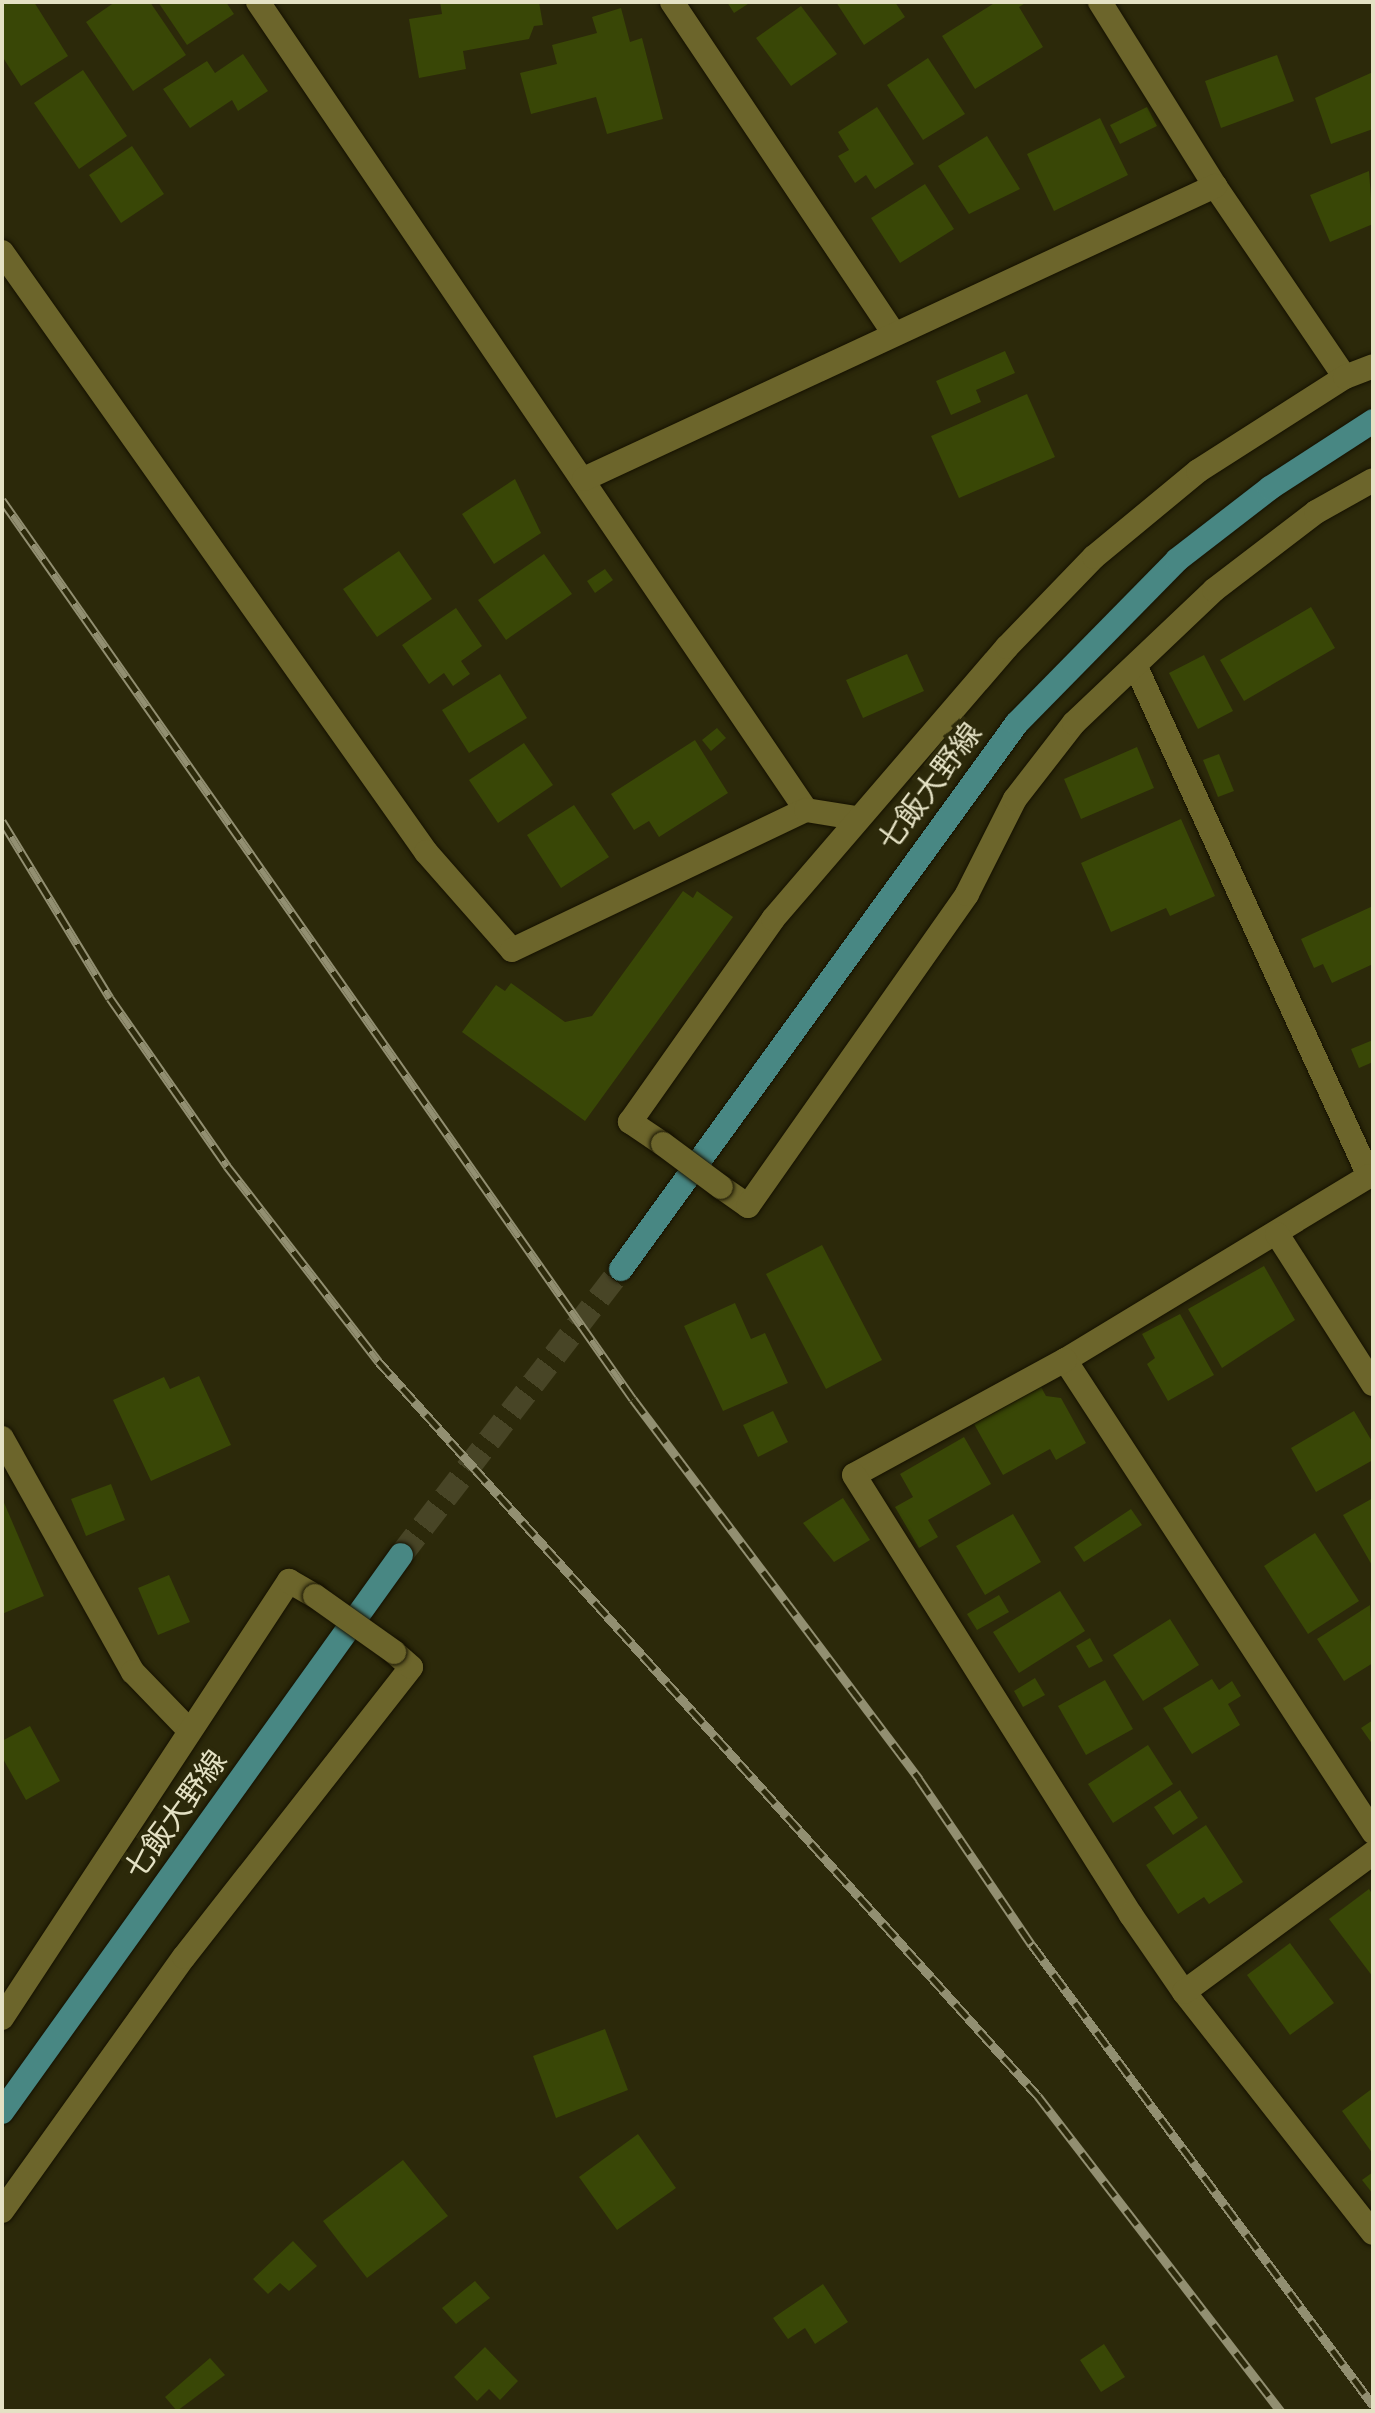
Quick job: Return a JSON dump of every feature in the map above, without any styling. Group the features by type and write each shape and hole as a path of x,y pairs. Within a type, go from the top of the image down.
{"main road":[{"name":"七飯大野線","path":"621,1269 1017,723 1177,560 1270,488 1373,421"},
{"name":"七飯大野線","path":"2,2112 401,1555"}],"street":[{"path":"258,2 806,810"},
{"path":"672,2 894,334"},
{"path":"1100,2 1215,186 1345,377"},
{"path":"584,479 1215,186"},
{"path":"2,252 426,852 512,950 806,810 856,818"},
{"path":"1373,366 1345,377 1198,471 1094,557 856,818 773,919 630,1122 748,1206 967,894 1015,799 1074,723 1214,590 1316,512 1373,480"},
{"path":"1136,667 1371,1175 1065,1360 854,1475 1184,1992 1373,2233"},
{"path":"1277,1234 1373,1384"},
{"path":"1065,1360 1373,1832"},
{"path":"2,1438 133,1672 188,1729"},
{"path":"2,2018 53,1946 188,1729 289,1581 315,1596 411,1667 184,1957 2,2211"},
{"path":"1184,1992 1373,1853"}],"building":[{"path":"2,2 34,2 68,56 21,86 2,56"},
{"path":"115,2 150,2 186,55 133,91 86,22"},
{"path":"158,2 226,2 234,14 187,45"},
{"path":"440,2 539,2 543,25 534,26 529,39 463,51 466,69 419,78 409,19 442,14"},
{"path":"727,2 751,2 734,13"},
{"path":"836,2 895,2 905,17 864,45"},
{"path":"996,2 1027,2 1019,7 1043,47 975,89 942,36"},
{"path":"801,6 837,54 791,86 756,38"},
{"path":"621,8 630,42 642,38 663,119 607,134 596,97 531,114 520,73 557,64 552,45 597,33 592,17"},
{"path":"243,54 268,91 238,111 232,100 190,128 163,89 207,61 215,73"},
{"path":"1277,55 1294,101 1221,128 1205,81"},
{"path":"928,58 965,114 923,140 887,85"},
{"path":"83,70 127,136 79,169 34,103"},
{"path":"1373,72 1373,129 1331,144 1315,98"},
{"path":"877,107 914,164 875,189 866,175 855,183 838,156 849,150 838,132"},
{"path":"1147,107 1157,126 1120,144 1110,125"},
{"path":"1100,118 1128,175 1054,211 1027,154"},
{"path":"987,136 1020,189 969,214 938,166"},
{"path":"132,146 164,194 121,223 89,175"},
{"path":"1369,171 1373,224 1330,242 1310,195"},
{"path":"925,184 954,229 900,263 871,218"},
{"path":"1005,351 1015,373 976,390 981,402 951,415 936,381"},
{"path":"1027,394 1055,457 959,498 931,436"},
{"path":"515,479 541,533 494,564 462,514"},
{"path":"399,551 432,599 377,637 343,589"},
{"path":"544,554 572,594 506,640 478,600"},
{"path":"605,569 613,580 595,593 587,581"},
{"path":"1311,607 1335,648 1244,701 1220,660"},
{"path":"456,608 482,646 461,661 470,674 453,686 444,673 429,684 402,645"},
{"path":"907,654 924,691 863,718 846,680"},
{"path":"1204,655 1233,711 1198,729 1169,673"},
{"path":"500,674 527,718 469,753 442,710"},
{"path":"717,728 726,738 711,751 702,740"},
{"path":"695,740 728,793 659,837 649,821 634,830 611,794"},
{"path":"524,743 553,785 498,823 469,780"},
{"path":"1137,747 1154,788 1081,819 1064,779"},
{"path":"1219,754 1234,791 1218,797 1203,760"},
{"path":"574,805 609,857 561,888 527,835"},
{"path":"1181,819 1215,896 1170,916 1166,908 1111,932 1081,863"},
{"path":"683,891 693,898 697,891 733,917 585,1121 462,1032 496,985 505,991 511,983 565,1022 592,1016"},
{"path":"1373,906 1373,964 1332,983 1323,964 1314,968 1301,939"},
{"path":"1373,1040 1373,1062 1359,1068 1351,1049"},
{"path":"822,1245 882,1360 826,1389 766,1274"},
{"path":"1264,1266 1295,1320 1222,1368 1188,1309"},
{"path":"735,1303 751,1339 765,1333 788,1383 723,1411 684,1326"},
{"path":"1180,1314 1214,1375 1168,1401 1147,1364 1155,1358 1142,1334"},
{"path":"199,1376 231,1445 151,1481 113,1400 164,1377 170,1389"},
{"path":"1041,1387 1046,1396 1061,1398 1086,1443 1056,1460 1050,1449 1003,1475 974,1424"},
{"path":"773,1411 788,1442 758,1457 743,1425"},
{"path":"1354,1411 1373,1443 1373,1460 1316,1492 1291,1448"},
{"path":"964,1437 991,1484 928,1520 938,1537 919,1548 895,1507 913,1497 900,1474"},
{"path":"111,1484 125,1520 86,1536 71,1499"},
{"path":"2,1498 44,1596 2,1614"},
{"path":"843,1498 870,1540 834,1562 803,1523"},
{"path":"1373,1498 1373,1567 1343,1515"},
{"path":"1131,1509 1142,1525 1084,1562 1074,1547"},
{"path":"1013,1514 1041,1562 985,1595 956,1546"},
{"path":"1315,1533 1359,1601 1308,1634 1264,1566"},
{"path":"169,1575 190,1622 158,1635 138,1588"},
{"path":"1060,1591 1085,1631 1019,1673 993,1632"},
{"path":"999,1595 1009,1612 977,1630 967,1614"},
{"path":"1370,1605 1373,1663 1344,1681 1317,1639"},
{"path":"1170,1619 1199,1665 1143,1701 1113,1655"},
{"path":"1090,1638 1103,1661 1089,1668 1076,1646"},
{"path":"1035,1678 1045,1695 1023,1707 1014,1691"},
{"path":"1212,1679 1219,1690 1232,1681 1241,1696 1228,1704 1240,1725 1192,1754 1163,1708"},
{"path":"1105,1680 1133,1729 1086,1755 1058,1706"},
{"path":"1373,1720 1373,1745 1361,1728"},
{"path":"30,1726 60,1781 26,1800 2,1757 2,1741"},
{"path":"1148,1745 1173,1784 1113,1823 1088,1784"},
{"path":"1180,1790 1198,1818 1173,1835 1154,1807"},
{"path":"1206,1825 1243,1882 1209,1904 1204,1897 1178,1914 1146,1865"},
{"path":"1369,1889 1373,1895 1373,1977 1329,1919"},
{"path":"1290,1943 1334,2003 1290,2035 1247,1975"},
{"path":"605,2029 628,2090 556,2118 533,2056"},
{"path":"1373,2088 1373,2154 1342,2111"},
{"path":"638,2134 676,2188 617,2230 579,2177"},
{"path":"403,2160 448,2216 367,2278 323,2221"},
{"path":"1373,2172 1373,2194 1362,2180"},
{"path":"293,2241 317,2266 289,2291 280,2283 268,2294 253,2279"},
{"path":"475,2281 490,2298 456,2324 442,2308"},
{"path":"823,2284 848,2322 815,2344 805,2328 788,2339 773,2318"},
{"path":"1104,2344 1125,2377 1101,2392 1080,2360"},
{"path":"485,2347 518,2381 500,2400 489,2389 477,2401 454,2377"},
{"path":"210,2358 225,2375 177,2411 165,2397"}],"tunnel":[{"path":"401,1555 621,1269"}],"railway":[{"path":"2,500 633,1399 919,1779 1032,1945 1373,2405"},
{"path":"2,821 110,998 227,1166 378,1361 1038,2096 1281,2411"}]}
